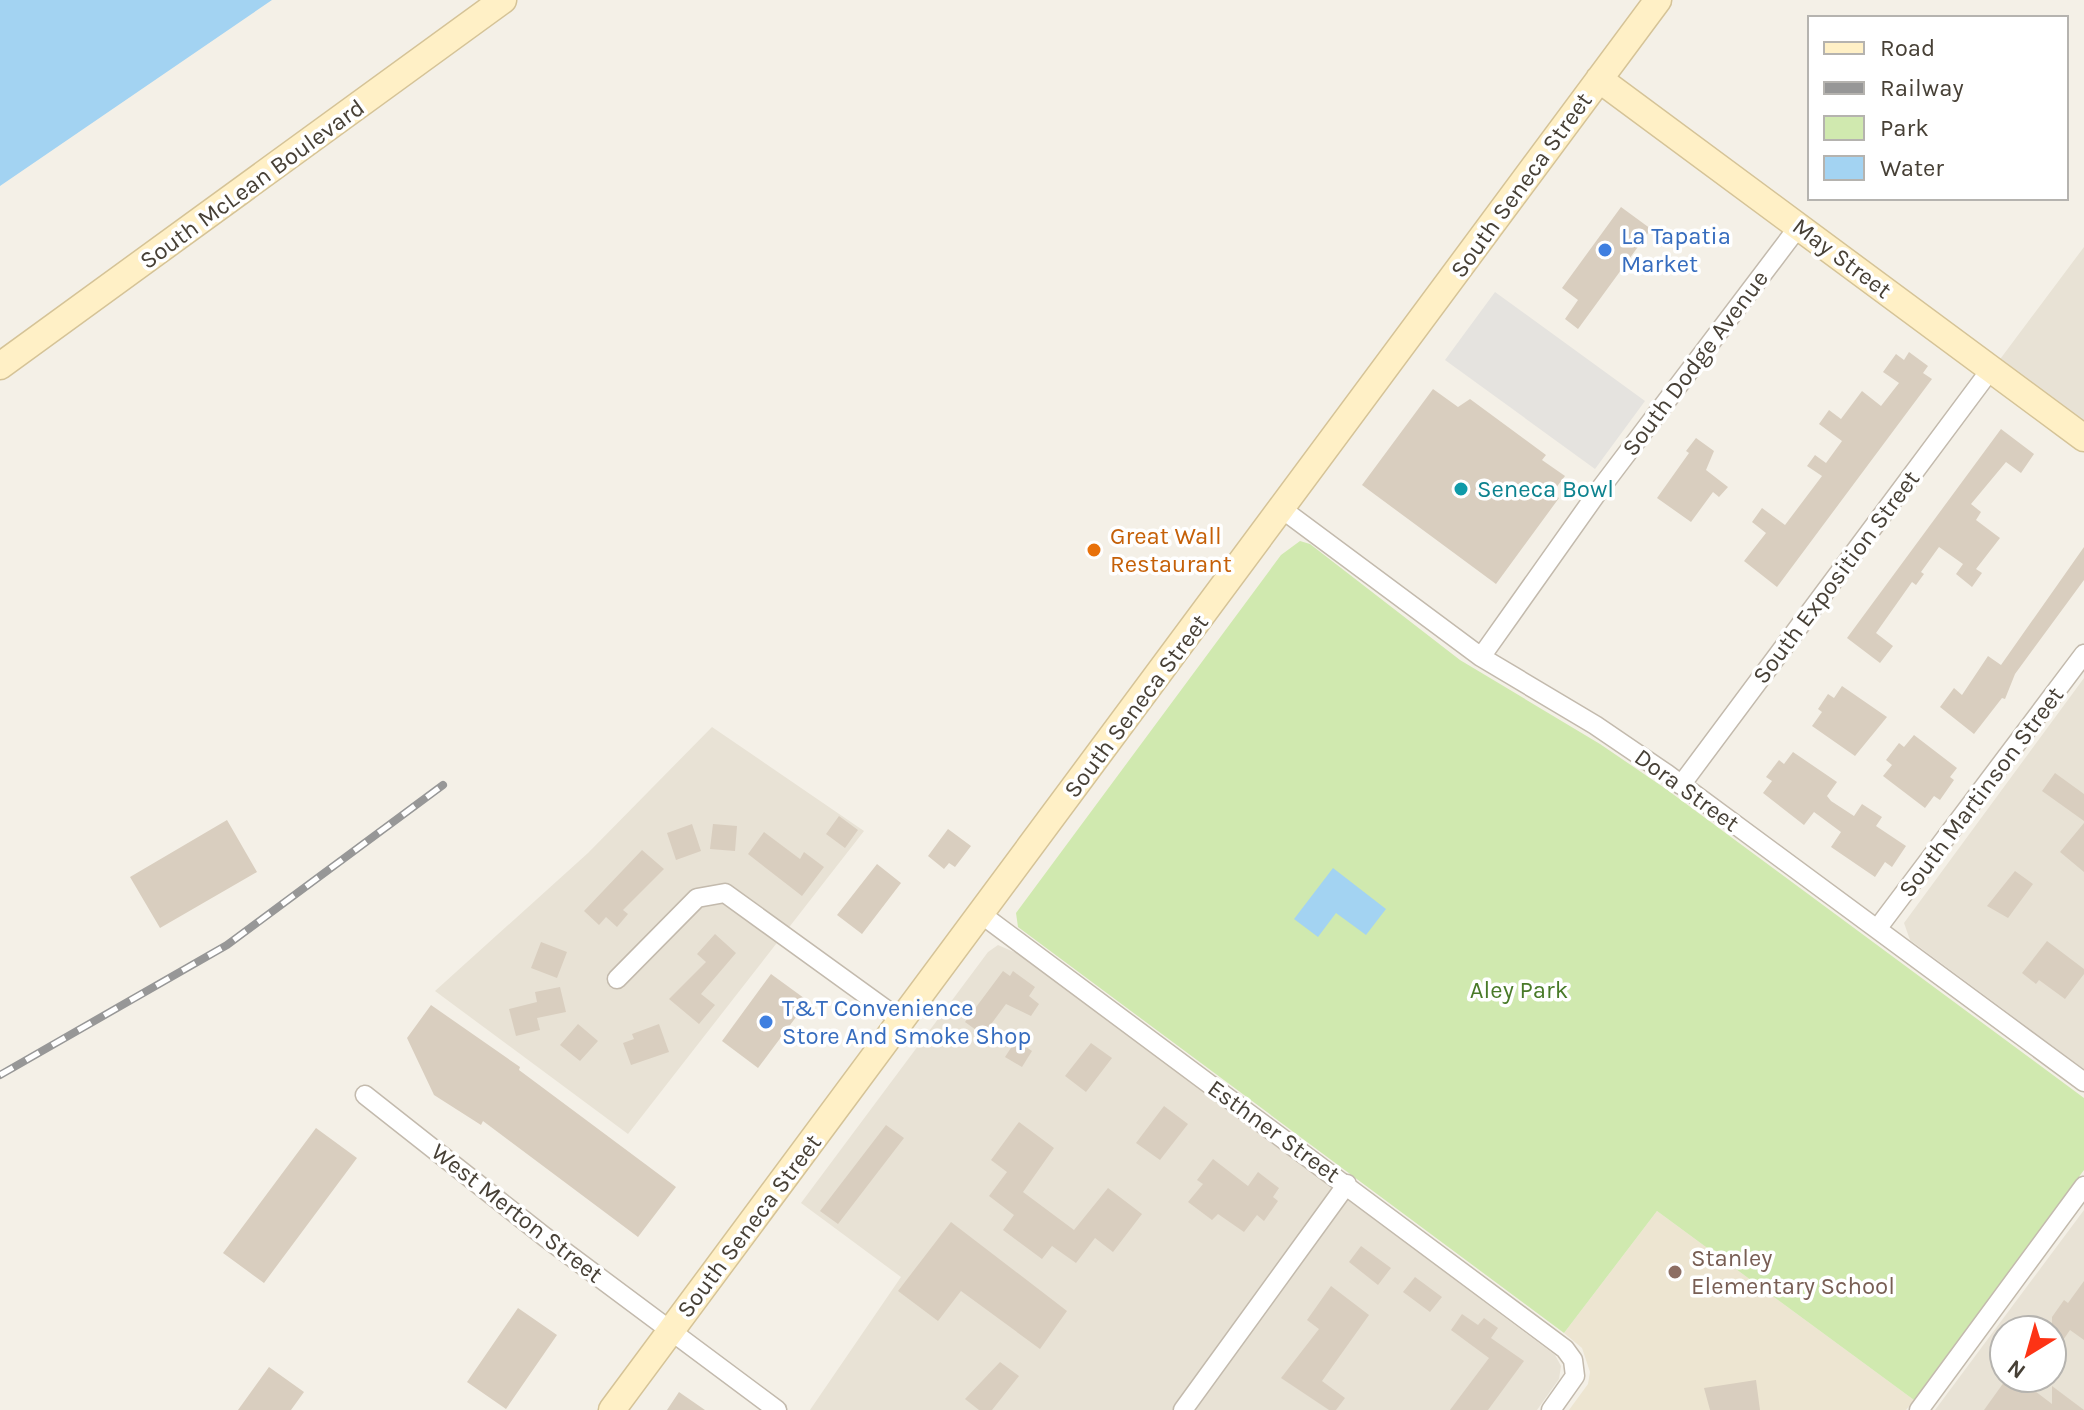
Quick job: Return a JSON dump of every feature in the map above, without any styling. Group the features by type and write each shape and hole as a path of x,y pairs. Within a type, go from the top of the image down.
{"street":[{"name":"South McLean Boulevard","path":"0,366 503,0"},
{"name":"South Seneca Street","path":"612,1410 1658,0"},
{"name":"May Street","path":"1599,79 2084,438"},
{"name":"South Dodge Avenue","path":"1481,657 1600,489 1799,226"},
{"name":"South Exposition Street","path":"1681,785 1991,369"},
{"name":"Dora Street","path":"1282,509 1481,657 1595,725 1681,785 2084,1082"},
{"name":"South Martinson Street","path":"1877,929 2084,654"},
{"path":"617,979 697,898 725,893 902,1021"},
{"name":"Esthner Street","path":"981,914 1565,1349 1573,1360 1575,1376 1551,1410"},
{"name":"West Merton Street","path":"365,1095 545,1237 777,1410"},
{"path":"1183,1410 1347,1184"},
{"path":"1919,1410 2084,1186"}],"shaded area":[{"path":"2084,247 2084,426 1998,362"},
{"path":"1495,292 1645,401 1595,469 1445,360"},
{"path":"2084,678 2084,1069 1910,940 1904,923"},
{"path":"712,727 864,831 628,1134 435,991 588,853"},
{"path":"998,945 1021,955 1555,1355 1561,1366 1559,1379 1537,1410 810,1410 901,1277 801,1203 988,952"},
{"path":"2084,1210 2084,1410 1935,1410 1988,1339 1988,1394 2068,1394 2068,1314 2007,1314"},
{"name":"Stanley Elementary School","path":"1657,1211 1914,1400 1906,1410 1569,1410 1588,1384 1590,1372 1582,1348 1564,1333"}],"green space":[{"name":"Aley Park","path":"1300,541 1310,544 1460,660 1600,744 1666,789 2084,1098 2084,1170 1914,1400 1657,1211 1564,1333 1018,927 1016,913 1281,555"}],"water":[{"path":"0,0 272,0 0,186"},
{"path":"1333,868 1386,909 1366,935 1336,913 1318,937 1294,919"}],"building":[{"path":"1621,207 1651,229 1578,329 1565,319 1578,300 1562,288"},
{"path":"1909,352 1928,366 1923,373 1932,379 1777,587 1744,561 1766,533 1752,522 1762,508 1785,525 1822,476 1807,466 1815,455 1826,463 1842,441 1819,424 1829,410 1841,419 1862,391 1881,406 1899,383 1883,372 1896,354 1904,360"},
{"name":"Seneca Bowl","path":"1433,389 1458,407 1470,399 1546,455 1542,460 1565,476 1552,493 1559,498 1496,584 1362,485"},
{"path":"2001,429 2034,454 2021,473 2006,462 1971,504 1981,512 1976,520 2000,538 1976,569 1982,573 1972,587 1956,574 1963,564 1939,547 1921,572 1924,574 1916,585 1912,582 1876,633 1893,646 1880,663 1847,638"},
{"path":"1696,438 1714,451 1706,470 1728,487 1719,497 1713,492 1691,522 1657,498"},
{"path":"2084,547 2084,580 2015,674 2005,699 2002,698 1974,734 1940,707 1954,688 1962,695 1988,656 2001,665"},
{"path":"1842,686 1887,717 1855,756 1812,726 1822,712 1818,709 1828,694 1834,698"},
{"path":"1914,735 1957,768 1950,777 1954,780 1940,800 1934,796 1925,808 1883,776 1892,765 1886,760 1899,743 1904,747"},
{"path":"1793,752 1837,782 1827,796 1831,801 1854,816 1862,804 1882,817 1876,826 1906,846 1892,867 1885,862 1875,877 1831,847 1841,832 1814,812 1804,825 1763,793 1772,781 1766,777 1779,760 1784,764"},
{"path":"2055,773 2084,794 2084,821 2042,791"},
{"path":"839,816 858,830 845,848 826,834"},
{"path":"227,820 257,872 160,928 130,877"},
{"path":"2084,823 2084,872 2060,852"},
{"path":"692,824 701,851 676,860 667,833"},
{"path":"713,824 737,826 735,851 710,849"},
{"path":"948,829 971,846 955,867 949,863 944,869 928,856"},
{"path":"764,832 800,859 804,852 824,867 802,896 748,854"},
{"path":"642,850 664,869 623,910 628,914 617,927 606,917 599,925 584,911"},
{"path":"877,864 901,883 862,934 837,915"},
{"path":"2015,871 2033,884 2008,918 1987,906"},
{"path":"715,934 736,953 701,994 715,1005 699,1024 669,999 706,962 697,954"},
{"path":"2047,941 2084,969 2084,974 2065,999 2039,980 2036,984 2022,973"},
{"path":"541,942 567,952 557,978 531,968"},
{"path":"1003,971 1010,976 1013,971 1035,987 1029,996 1039,1004 1031,1016 1006,1004 983,1035 965,1022"},
{"path":"771,974 808,1001 758,1068 722,1041"},
{"path":"560,987 566,1012 537,1018 540,1030 516,1036 509,1009 537,1002 535,992"},
{"path":"431,1005 520,1067 519,1070 676,1187 638,1237 483,1121 481,1125 434,1095 407,1038"},
{"path":"578,1024 598,1041 580,1061 560,1045"},
{"path":"659,1024 669,1052 631,1065 623,1043 634,1039 632,1034"},
{"path":"1016,1040 1032,1051 1022,1067 1005,1057"},
{"path":"1091,1043 1112,1058 1086,1092 1065,1076"},
{"path":"1164,1106 1188,1124 1160,1160 1136,1143"},
{"path":"1019,1122 1054,1148 1023,1192 1074,1230 1108,1188 1142,1214 1113,1252 1095,1238 1076,1263 1052,1246 1042,1259 1003,1230 1014,1215 989,1196 1007,1172 991,1160"},
{"path":"886,1125 904,1138 838,1224 820,1211"},
{"path":"316,1128 357,1158 264,1283 223,1253"},
{"path":"1213,1159 1248,1186 1258,1172 1279,1188 1273,1197 1278,1201 1264,1221 1257,1215 1244,1232 1218,1214 1212,1220 1188,1202 1203,1184 1197,1180"},
{"path":"951,1222 1067,1311 1040,1349 961,1291 938,1321 898,1291"},
{"path":"1361,1246 1391,1268 1378,1285 1349,1262"},
{"path":"1415,1277 1442,1297 1430,1312 1403,1292"},
{"path":"2084,1281 2084,1340 2070,1330 2068,1333 2068,1314 2054,1314 2064,1300 2068,1303"},
{"path":"1331,1286 1369,1315 1322,1381 1345,1398 1336,1410 1329,1410 1281,1378 1319,1329 1307,1320"},
{"path":"518,1308 557,1335 506,1409 467,1382"},
{"path":"1462,1314 1478,1325 1484,1318 1498,1328 1491,1338 1524,1361 1488,1410 1450,1410 1489,1358 1451,1330"},
{"path":"1000,1362 1019,1376 992,1410 979,1410 965,1399"},
{"path":"269,1367 304,1392 291,1410 238,1410"},
{"path":"1756,1380 1760,1410 1710,1410 1704,1388"},
{"path":"679,1392 705,1410 667,1410"},
{"path":"1996,1394 2039,1394 2052,1404 2052,1394 2063,1394 2084,1410 1984,1410"}],"railway":[{"path":"0,1075 227,945 443,785"}],"place":[{"name":"La Tapatia Market","path":"1605,250"},
{"name":"Seneca Bowl","path":"1461,489"},
{"name":"Great Wall Restaurant","path":"1094,550"},
{"name":"T&T Convenience Store And Smoke Shop","path":"766,1022"},
{"name":"Stanley Elementary School","path":"1675,1272"}]}
